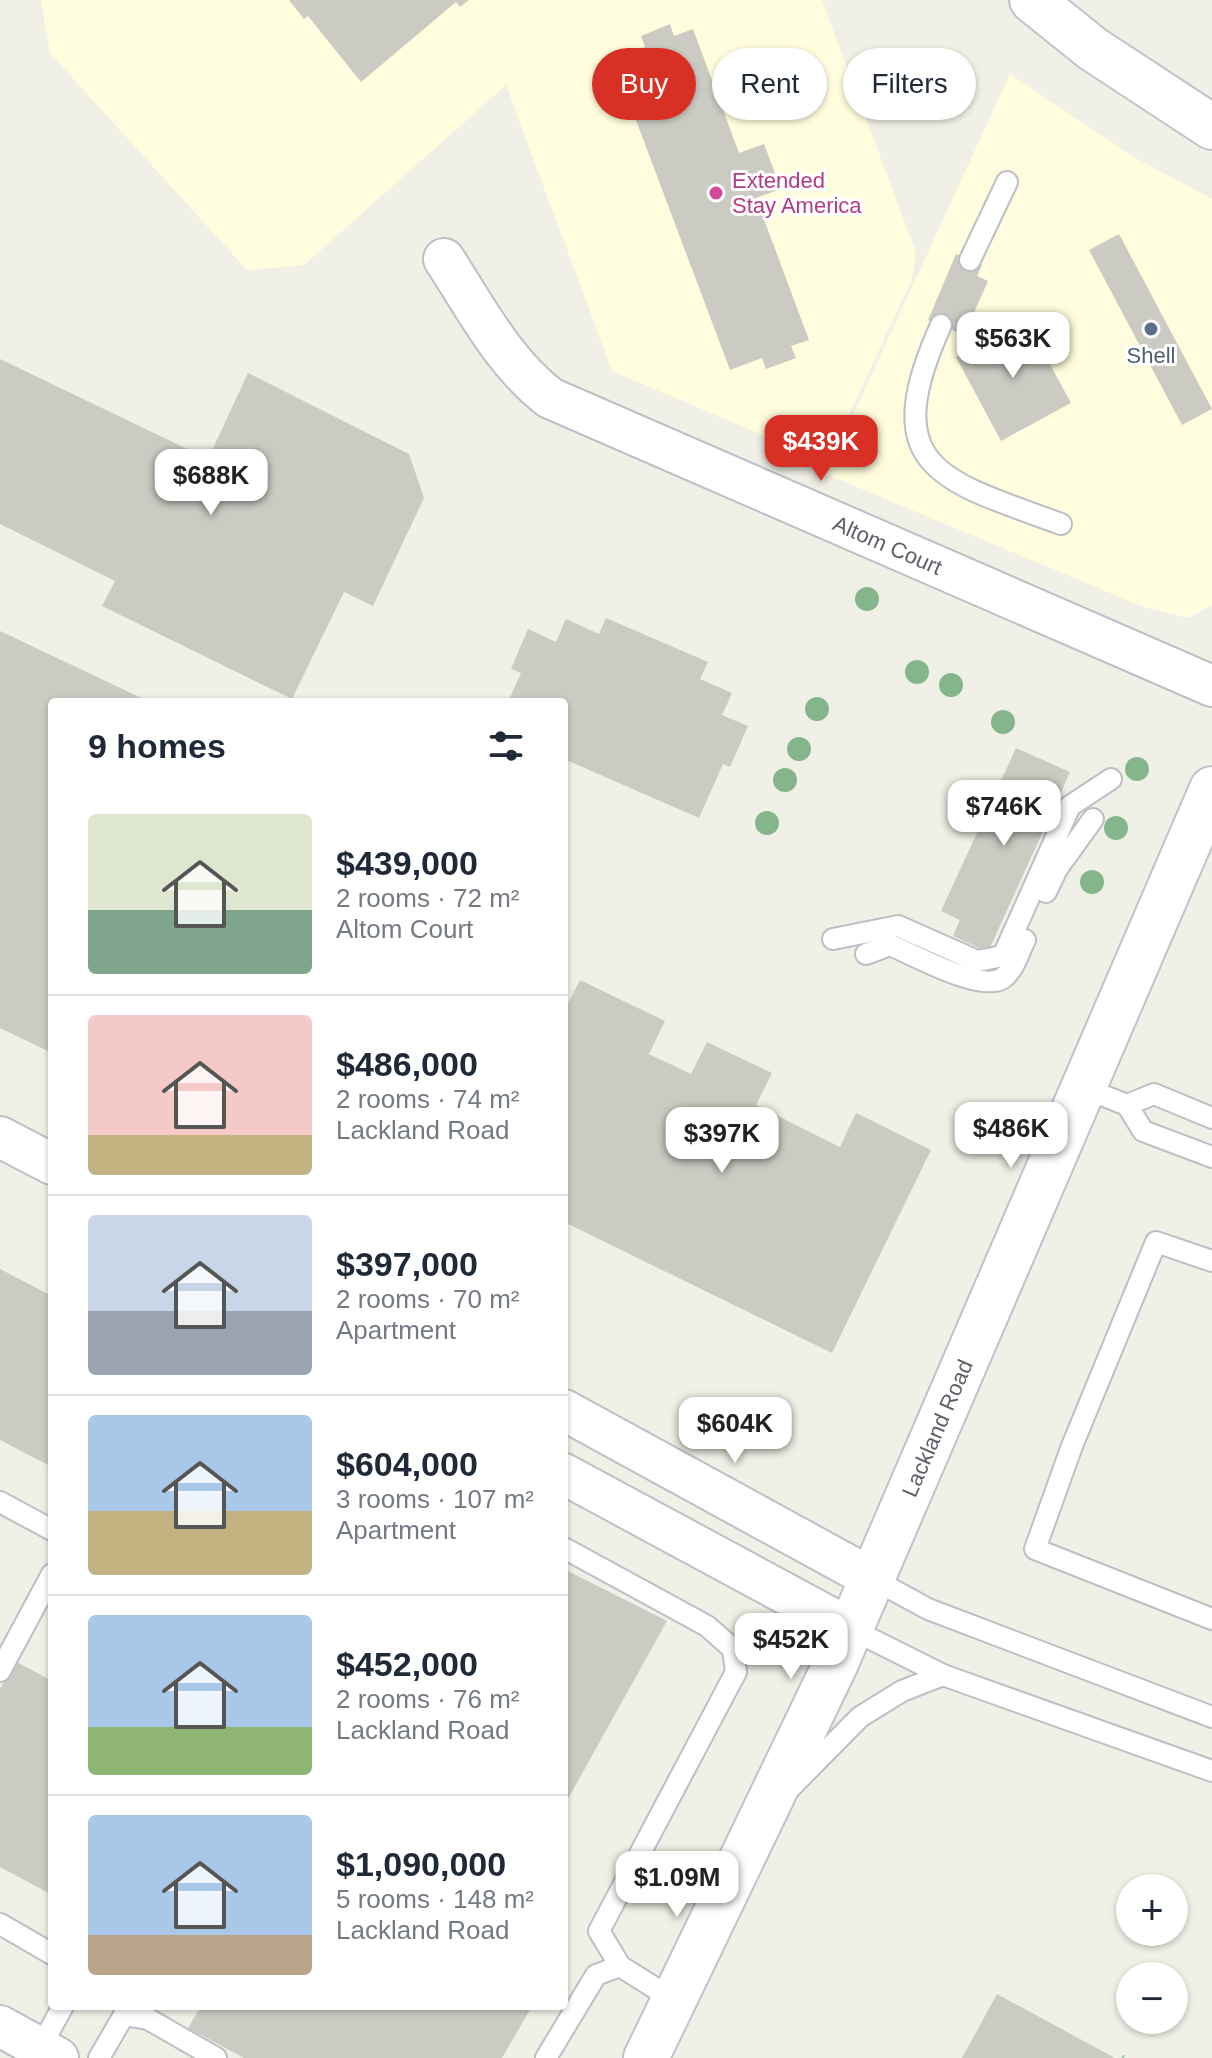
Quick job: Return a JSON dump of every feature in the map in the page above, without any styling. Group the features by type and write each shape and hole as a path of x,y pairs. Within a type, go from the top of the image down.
{"street":[{"path":"1032,0 1117,66 1212,127"},
{"name":"Altom Court","path":"444,259 505,354 524,378 550,398 595,421 1212,686"},
{"name":"Lackland Road","path":"646,2058 768,1810 851,1629 1212,789"},
{"path":"0,1137 48,1162"},
{"path":"568,1412 873,1579"},
{"path":"568,1476 851,1629"},
{"path":"0,2026 49,2053"}],"lane":[{"path":"970,260 1007,182"},
{"path":"941,325 914,402 913,423 923,451 948,478 1061,524"},
{"path":"833,939 898,926 977,961 1003,956 1070,806 1111,779"},
{"path":"866,954 890,945 981,984 1002,980 1011,969 1057,869 1093,819"},
{"path":"1084,1088 1127,1105 1143,1131 1212,1157"},
{"path":"1127,1105 1154,1094 1212,1118"},
{"path":"1212,1261 1156,1242 1072,1446 1035,1549 1212,1619"},
{"path":"0,1502 48,1528"},
{"path":"568,1550 707,1626 733,1649 736,1672 627,1872 599,1931 620,1966 674,2000"},
{"path":"873,1579 928,1609 1212,1717"},
{"path":"0,1671 48,1581"},
{"path":"851,1629 943,1675 1212,1771"},
{"path":"768,1810 860,1717 902,1691 943,1675"},
{"path":"0,1924 48,1952"},
{"path":"546,2058 596,1975 620,1966"},
{"path":"49,2053 62,2010"},
{"path":"99,2058 127,2010 216,2058"}],"shaded area":[{"path":"41,0 822,0 843,57 843,120 867,120 916,253 912,279 847,419 781,443 612,371 506,85 304,265 247,270 50,53"},
{"path":"1010,74 1132,156 1212,199 1212,605 1188,618 1141,606 826,474"}],"building":[{"path":"289,0 469,0 460,7 456,2 361,82 308,16 304,19"},
{"name":"Extended Stay America","path":"670,24 674,36 693,29 712,80 712,120 727,120 739,153 764,144 781,189 756,198 809,340 791,346 796,358 766,369 762,358 730,370 636,120 696,120 696,48 642,48 645,47 641,36"},
{"name":"Shell","path":"1119,234 1212,409 1182,425 1089,250"},
{"path":"956,254 982,265 977,276 988,281 964,335 928,320"},
{"path":"1026,320 1071,403 1001,441 956,357"},
{"path":"0,359 208,459 248,373 409,454 424,498 373,606 344,592 292,698 102,606 115,581 0,524"},
{"path":"606,618 708,662 700,679 732,693 722,715 748,726 730,767 723,764 699,818 568,761 568,698 510,698 521,673 511,669 528,629 556,642 566,619 599,634"},
{"path":"0,631 142,698 48,698 48,1051 0,1028"},
{"path":"1016,748 1070,772 988,952 953,936 960,920 941,911"},
{"path":"580,980 665,1021 649,1054 691,1074 707,1042 772,1073 756,1105 840,1147 856,1113 931,1150 832,1353 568,1224 568,1003"},
{"path":"0,1269 48,1294 48,1465 0,1440"},
{"path":"568,1571 667,1621 568,1799"},
{"path":"15,1661 48,1679 48,1893 0,1867 0,1689"},
{"path":"997,1994 1115,2058 962,2058"},
{"path":"199,2010 530,2010 502,2058 244,2058 188,2028"}],"place":[{"name":"Extended Stay America","path":"716,193"},
{"name":"Shell","path":"1151,329"}]}
